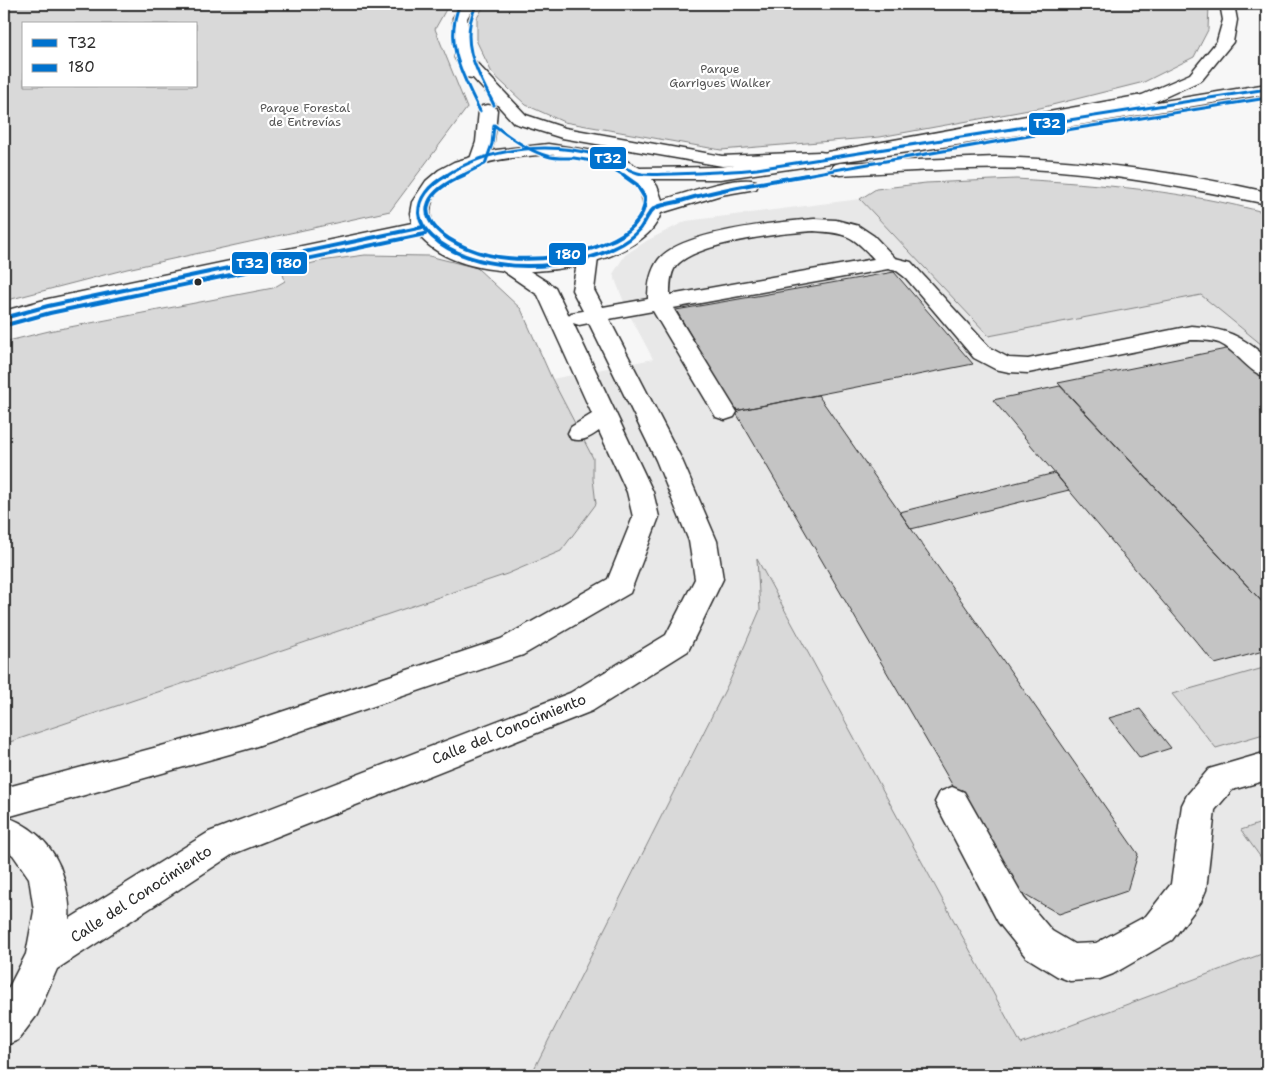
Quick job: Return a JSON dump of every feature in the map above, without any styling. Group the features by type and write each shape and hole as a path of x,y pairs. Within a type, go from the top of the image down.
{"main road":[{"path":"468,4 460,18 463,58 488,110 510,129 548,149"},
{"path":"653,209 719,190 836,163 1146,99 1196,77 1225,42 1230,20 1228,4"},
{"path":"463,58 520,119 562,133 722,161 995,163 1069,166 1142,174 1232,189 1267,198"},
{"path":"836,163 963,139 1267,89"},
{"path":"637,174 720,172 836,163 1028,136 1267,98"},
{"path":"479,159 486,142 488,110"},
{"path":"548,149 582,152 613,161 637,174 651,190 653,209 643,228 621,245 588,258 548,265 507,265 462,254 441,244 423,227 419,207 429,188 450,171 479,159 512,151 548,149"},
{"path":"725,412 659,304 660,274 671,259 704,243 754,232 812,224 851,230 862,236 888,264"},
{"path":"4,318 67,302 423,227"},
{"name":"Calle del Conocimiento","path":"44,956 221,843 581,702 677,643 709,579 703,542 669,460 583,290 588,258"},
{"path":"560,321 888,264 904,266 982,353 994,362 1010,367 1028,366 1191,332 1213,333 1231,339 1267,370"},
{"path":"4,803 250,735 512,647 620,586 646,517 640,492 592,425 560,321 547,292 507,265"},
{"path":"952,802 1011,910 1039,944 1070,963 1100,961 1159,928 1188,890 1199,804 1221,779 1267,766"},
{"path":"4,831 25,844 46,873 52,911 44,956 23,1001 4,1026"}],"shaded area":[{"path":"860,199 989,336 1201,295 1267,349 1267,821 1241,830 1267,866 1267,952 1021,1044 758,561 760,610 730,680 531,1075 4,1075 4,744 507,574 561,551 596,503 593,458 552,379 653,359 627,310 613,274 625,255 648,240 686,221"}],"green space":[{"name":"Parque Forestal de Entrevías","path":"4,4 449,4 435,29 467,108 390,211 127,269 4,301"},
{"name":"Parque Garrigues Walker","path":"485,4 1209,5 1208,30 1194,57 1144,82 1040,108 880,137 721,150 564,122 526,105 492,73 477,42 477,18"},
{"path":"1016,179 1111,186 1174,194 1236,205 1267,213 1267,349 1201,295 989,336 860,199 876,189 926,183"},
{"path":"365,255 429,256 477,268 521,309 552,379 593,458 596,504 561,551 507,574 4,744 4,342 49,331 273,288 285,281 282,271 321,261"},
{"path":"757,559 1021,1044 1267,952 1267,1075 531,1075 730,680 760,610"},
{"path":"1267,667 1267,733 1216,748 1172,694"},
{"path":"1267,821 1267,866 1241,830"}],"building":[{"path":"894,272 973,364 735,411 676,310"},
{"path":"1231,348 1267,379 1267,607 1058,383"},
{"path":"1060,386 1267,607 1267,650 1215,664 993,400"},
{"path":"818,395 1138,854 1127,891 1059,914 1011,886 735,411"},
{"path":"1055,473 1069,490 911,529 900,512"},
{"path":"1140,709 1171,748 1140,758 1109,718"}],"transit line":[{"name":"180","path":"460,4 455,17 454,45 462,72 480,111"},
{"name":"180","path":"475,8 470,20 469,45 472,58 494,105"},
{"name":"T32","path":"1267,89 757,169 719,173 643,174 594,154 570,150 534,149 504,152 489,155 461,166 431,186 422,199 419,214 428,232 436,239 445,246 473,259 510,265 554,264 596,255 615,248 630,239 637,232 653,209 719,190 1029,136 1267,98"},
{"name":"180","path":"494,125 519,143 540,154 550,157 576,158 588,161 606,166 630,179 637,185 645,198 645,204 640,217 630,229 616,239 580,252 541,258 494,256 480,253 446,238 438,232 428,216 431,200 441,187 453,179 485,164 492,144 494,125"},
{"name":"T32","path":"4,318 48,306 423,227"},
{"name":"180","path":"6,325 50,313 425,234"}]}
